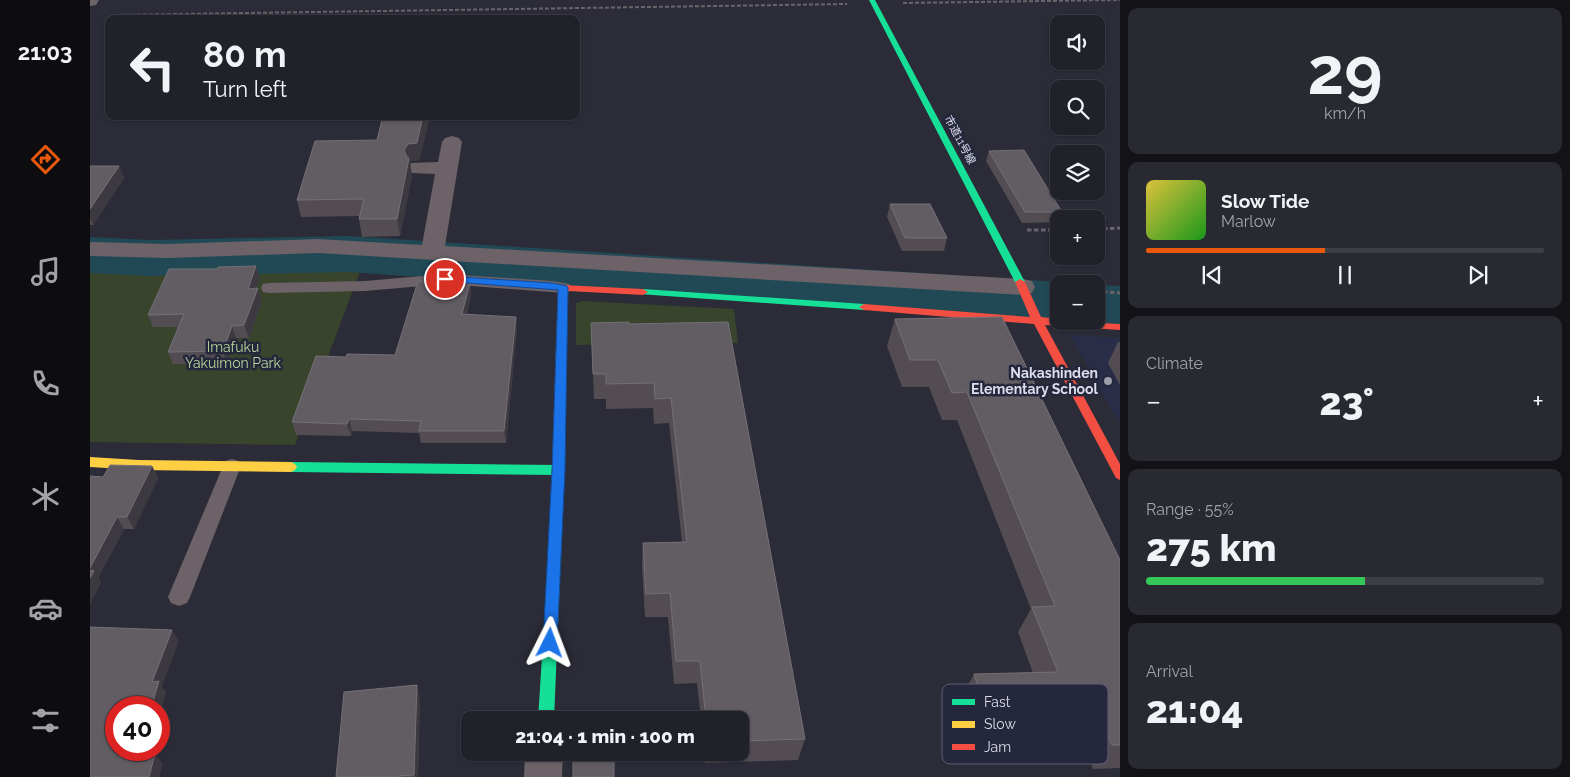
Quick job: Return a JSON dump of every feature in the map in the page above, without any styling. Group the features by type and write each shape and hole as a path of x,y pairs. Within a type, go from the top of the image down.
{"street":[{"name":"市道11号線","path":"873,2 1024,289 1037,318"},
{"path":"432,252 452,142"},
{"path":"419,168 447,168"},
{"path":"90,249 168,251 318,246 1024,289"},
{"path":"546,711 558,470 563,288 797,301 1037,318 1120,327"},
{"path":"1037,318 1120,475"},
{"path":"90,462 139,465 558,470"},
{"path":"543,777 544,761"}],"lane":[{"path":"269,288 365,286 445,279 563,288"},
{"path":"179,597 232,466"}],"path":[{"path":"110,15 873,2 1120,0"},
{"path":"1105,229 1120,228"},
{"path":"1105,292 1120,293"}],"shaded area":[{"name":"Nakashinden Elementary School","path":"1070,335 1120,338 1120,424"}],"green space":[{"name":"Imafuku Yakuimon Park","path":"290,263 362,266 295,445 90,442 90,266 171,268"},
{"path":"582,301 734,309 738,343 576,345 576,303"}],"building":[{"path":"382,120 422,120 417,143 408,144 404,150 409,158 397,219 359,219 364,199 297,200 315,141 377,140"},
{"path":"1024,150 1050,192 1050,200 1055,200 1061,210 1025,212 989,151"},
{"path":"90,166 119,166 90,209"},
{"path":"890,204 930,204 947,238 905,238"},
{"path":"256,266 248,289 258,288 244,325 232,326 223,351 168,352 184,314 148,315 169,269 217,269 218,267"},
{"path":"418,281 470,283 462,314 516,317 504,431 419,431 421,421 349,419 347,424 292,422 316,356 346,357 347,354 395,355"},
{"path":"1002,317 1120,560 1120,745 1112,745 1108,736 1108,684 977,684 974,674 1058,672 1032,607 1055,606 967,392 952,393 938,360 910,360 895,319"},
{"path":"728,322 805,739 749,741 749,711 705,711 700,661 676,661 670,593 646,594 643,543 687,542 671,398 655,399 654,383 606,384 606,374 593,374 591,323"},
{"path":"110,465 152,466 127,517 117,517 90,568 90,476 103,477"},
{"path":"90,570 94,571 90,578"},
{"path":"90,627 172,630 152,682 159,681 155,696 105,696 105,761 153,761 149,777 90,777"},
{"path":"417,685 414,775 398,777 336,777 344,692"},
{"path":"573,761 614,761 614,777 573,777"}],"waterway":[{"path":"90,255 149,258 348,254 1050,301"},
{"path":"1105,305 1120,306"}],"traffic: fast":[{"path":"872,0 1020,282"},
{"path":"643,292 864,307"},
{"path":"291,467 559,470"},
{"path":"546,711 556,528"}],"traffic: slow":[{"path":"90,462 139,465 291,467"}],"traffic: jam":[{"path":"1020,282 1038,322 1120,475"},
{"path":"556,528 563,288 643,292"},
{"path":"864,307 1120,327"}],"place":[{"name":"Nakashinden Elementary School","path":"1108,381"}],"route":[{"path":"445,279 563,288 558,470 550,643"}]}
